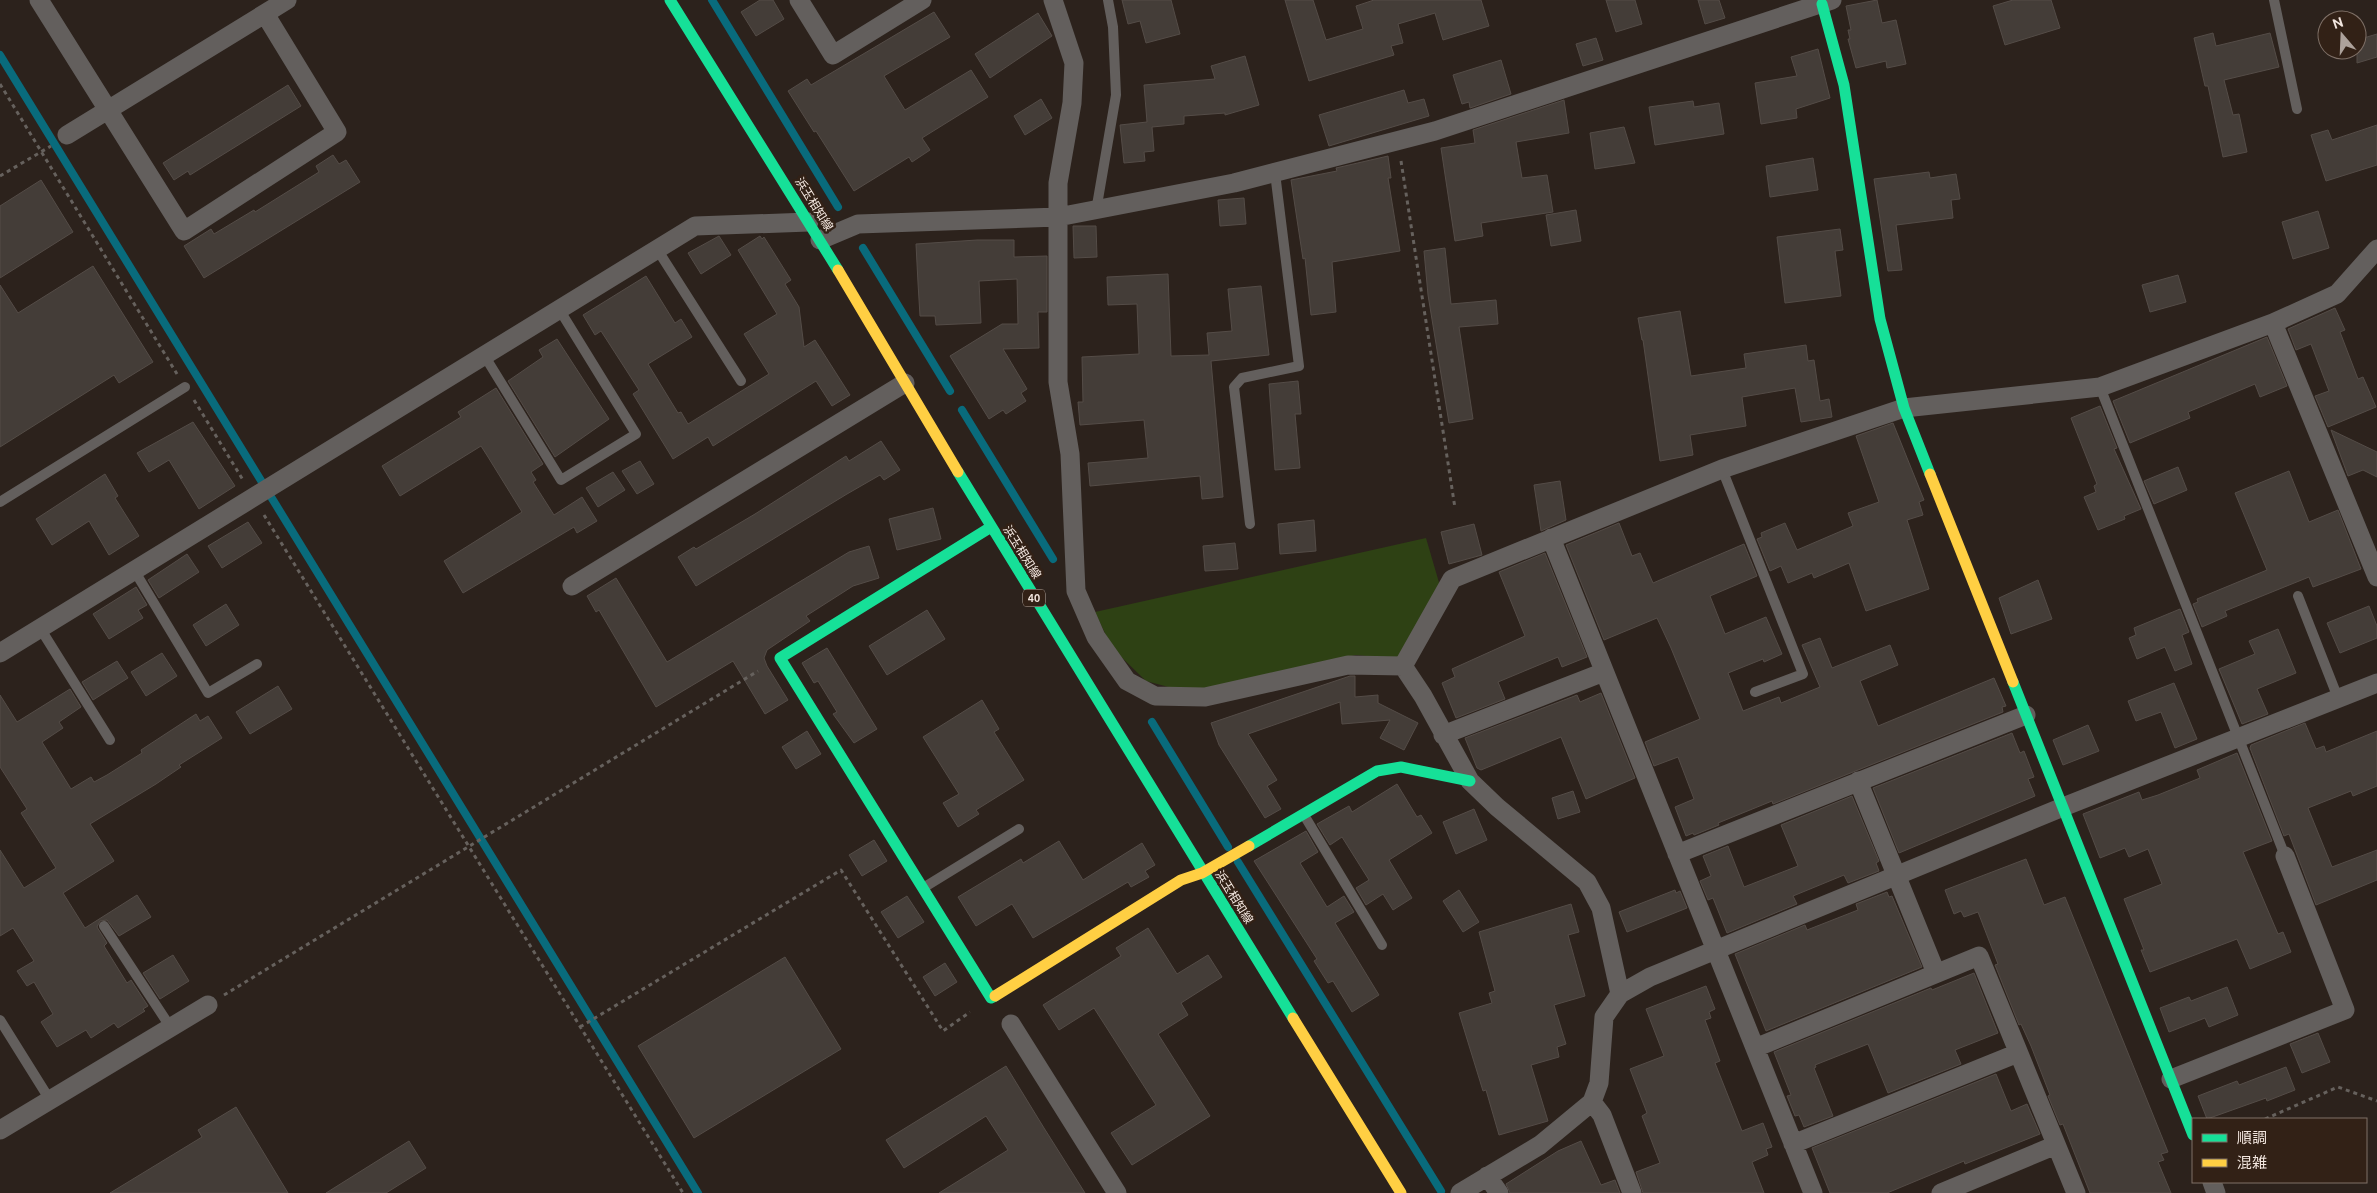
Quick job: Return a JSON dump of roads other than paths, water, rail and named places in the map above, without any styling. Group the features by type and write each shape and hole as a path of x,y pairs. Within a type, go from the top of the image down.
{"street":[{"path":"39,0 184,231 337,132 265,14"},
{"path":"67,135 288,0"},
{"name":"浜玉相知線","path":"670,0 809,222 990,527 1401,1193"},
{"path":"799,0 834,55 922,0"},
{"path":"1053,0 1074,63 1072,103 1058,183 1058,382 1070,454 1076,591 1096,636 1127,681 1155,696 1205,696 1348,666 1403,666"},
{"path":"820,240 858,224 1058,217 1234,183 1445,128 1827,2 1844,85 1880,319 1904,408 2192,1132"},
{"path":"0,653 695,226 809,222"},
{"path":"1403,666 1452,579 1722,469 1904,408 2100,387 2273,323 2337,294 2377,249"},
{"path":"2273,323 2377,578"},
{"path":"572,586 905,382"},
{"path":"990,527 780,658 991,998 1181,880 1202,873 1377,771 1401,767 1470,782"},
{"path":"1551,538 1813,1193"},
{"path":"1403,666 1423,696 1470,782 1587,882 1601,908 1620,994"},
{"path":"1443,735 1604,672"},
{"path":"1460,1193 1540,1145 1592,1102 1599,1083 1604,1017 1620,994 1650,977 2062,807 2377,683"},
{"path":"1677,854 2026,715"},
{"path":"1858,781 1936,973"},
{"path":"2171,1079 2345,1010 2285,856"},
{"path":"1755,1048 1979,956 2076,1193"},
{"path":"0,1130 208,1005"},
{"path":"1011,1024 1117,1193"},
{"path":"1793,1144 2018,1053"},
{"path":"1592,1102 1602,1114 1632,1193"},
{"path":"1940,1193 2056,1145"},
{"path":"1487,1176 1499,1193"}],"lane":[{"path":"1096,211 1116,95 1113,27 1108,0"},
{"path":"2274,0 2297,109"},
{"path":"1250,524 1234,387 1242,378 1299,366 1275,173"},
{"path":"657,249 741,381"},
{"path":"484,355 561,480 636,434 559,309"},
{"path":"0,502 185,386"},
{"path":"2100,387 2285,856"},
{"path":"1722,469 1804,674 1755,692"},
{"path":"134,570 208,693 257,664"},
{"path":"2298,596 2338,698"},
{"path":"40,628 110,740"},
{"path":"1303,814 1382,945"},
{"path":"923,888 1019,829"},
{"path":"104,926 171,1028"},
{"path":"0,1020 50,1100"}],"waterway":[{"path":"712,0 838,207"},
{"path":"0,55 698,1193"},
{"path":"863,248 950,391"},
{"path":"962,410 1053,559"},
{"path":"1152,722 1228,847"},
{"path":"1238,862 1441,1191"}]}
